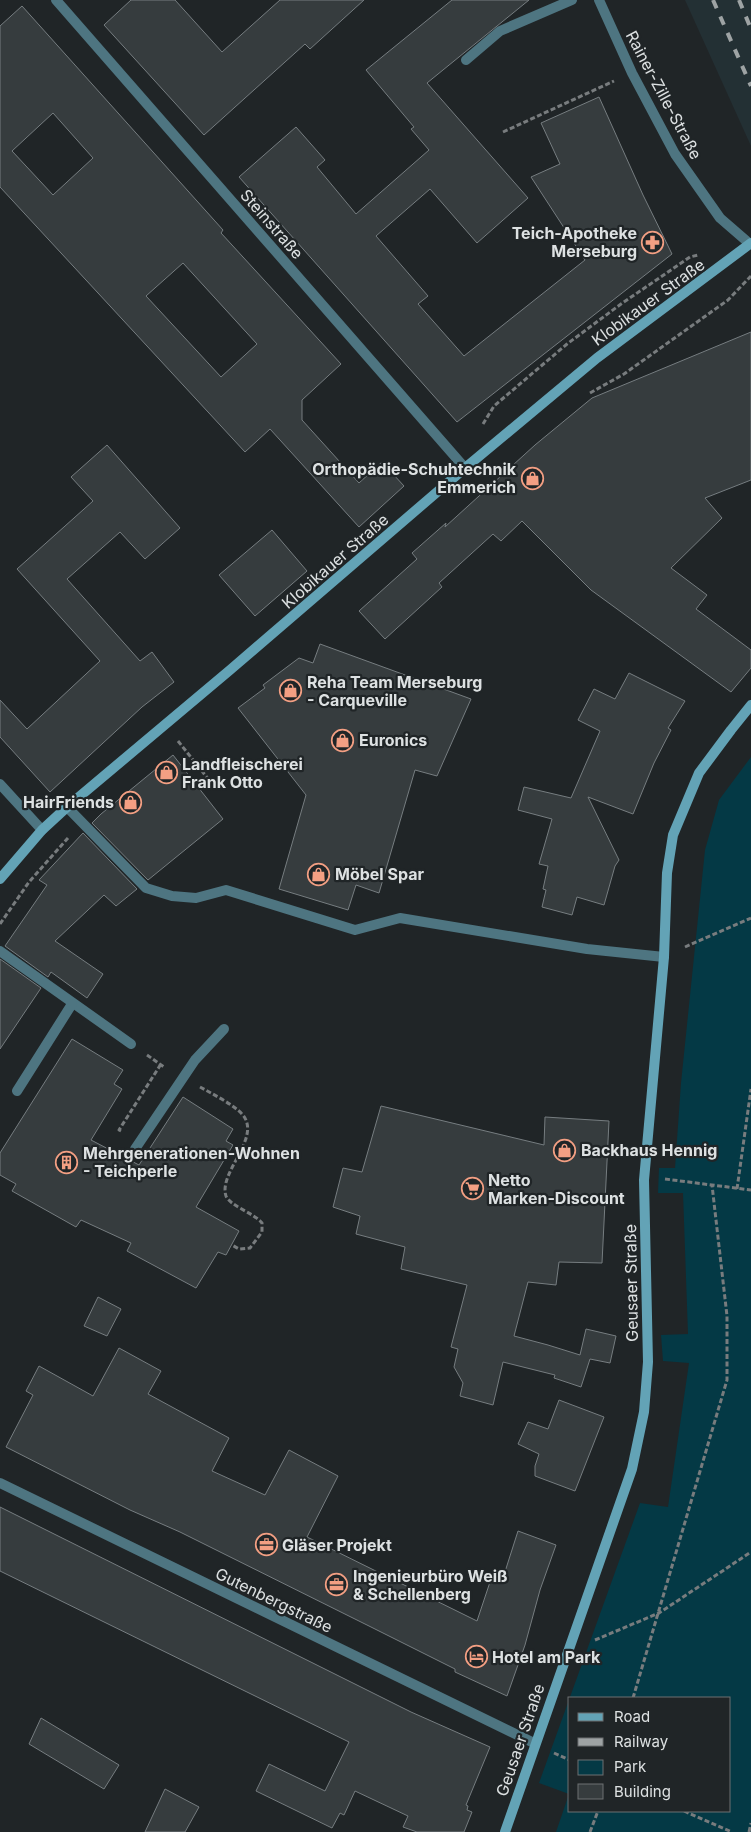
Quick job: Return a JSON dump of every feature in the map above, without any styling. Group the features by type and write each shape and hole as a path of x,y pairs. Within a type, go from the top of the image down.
{"street":[{"name":"Steinstraße","path":"56,0 465,468"},
{"path":"466,60 500,30 572,0"},
{"name":"Rainer-Zille-Straße","path":"599,0 632,73 675,154 720,218 751,244"},
{"name":"Klobikauer Straße","path":"0,879 42,830 67,807 465,468 597,358 751,244"},
{"name":"Geusaer Straße","path":"504,1832 632,1469 644,1412 648,1362 644,1180 664,957 667,873 673,835 699,773 751,705"},
{"path":"0,784 42,830"},
{"path":"67,807 146,888 172,896 196,898 226,890 355,930 400,918 587,949 664,957"},
{"path":"0,951 72,1004 131,1044"},
{"path":"17,1091 72,1004"},
{"path":"135,1149 195,1060 224,1029"},
{"name":"Gutenbergstraße","path":"0,1483 534,1744"}],"path":[{"path":"503,132 632,73"},
{"path":"590,394 624,374 720,306 751,276"},
{"path":"165,724 213,785"},
{"path":"171,747 185,735"},
{"path":"0,924 29,882 82,823"},
{"path":"664,957 751,918"},
{"path":"184,1076 242,1114 247,1123 246,1140 226,1184 226,1195 229,1201 257,1217 262,1224 262,1232 250,1248 239,1249 232,1245"},
{"path":"737,1189 751,1088"},
{"path":"644,1180 662,1179 751,1190"},
{"path":"633,1697 726,1380 727,1316 712,1185"},
{"path":"567,1651 659,1613 751,1552"},
{"path":"590,1832 598,1812"},
{"path":"686,1812 732,1832"},
{"path":"749,1832 751,1823"}],"shaded area":[{"path":"685,0 751,0 751,146"}],"green space":[{"path":"751,757 751,1832 556,1832 568,1797 568,1812 731,1812 731,1697 570,1697 640,1503 668,1507 689,1363 663,1361 661,1335 688,1334 683,1193 658,1193 659,1168 675,1168 681,1083 705,850 719,800"},
{"path":"568,1703 568,1794 539,1783"}],"building":[{"path":"131,0 175,0 222,52 280,0 364,0 310,49 305,44 204,135 104,25"},
{"path":"452,0 529,0 427,83 528,198 477,243 430,189 376,236 428,296 418,304 464,356 585,260 531,177 560,164 541,123 599,97 672,254 457,422 239,177 296,127 325,160 317,167 356,214 429,150 411,129 414,127 366,70"},
{"path":"22,6 223,230 221,233 341,364 302,400 302,420 359,483 382,462 404,486 359,527 270,429 245,452 0,187 0,26","holes":["53,113 93,158 53,195 12,151","183,263 257,344 221,377 146,296"]},
{"path":"751,332 751,480 705,498 722,518 671,568 707,595 696,609 751,650 751,668 731,692 591,590 522,521 501,541 493,534 439,583 442,587 385,639 359,611 417,559 412,553 446,523 445,527 535,445 592,398"},
{"path":"107,445 180,528 145,559 120,532 67,579 140,661 152,652 174,682 142,707 50,792 0,737 0,700 27,729 100,661 17,569 93,501 71,477"},
{"path":"272,530 307,571 255,616 219,575"},
{"path":"320,644 471,699 437,776 415,770 379,893 356,885 348,910 279,889 306,795 238,708 265,688 263,685 299,658 313,663"},
{"path":"629,673 685,701 668,728 671,730 654,763 633,814 588,797 619,860 615,866 604,905 577,897 572,915 542,907 546,890 543,889 548,866 539,864 552,819 518,810 524,787 571,798 600,731 578,720 594,689 615,699"},
{"path":"173,755 223,819 148,880 92,823"},
{"path":"83,833 137,889 116,906 104,895 55,941 103,974 87,998 51,972 48,977 5,946 47,885 39,880"},
{"path":"0,959 41,988 0,1049"},
{"name":"Mehrgenerationen-Wohnen - Teichperle","path":"72,1039 123,1070 114,1084 122,1089 91,1140 139,1165 183,1097 233,1129 226,1141 233,1145 196,1207 239,1231 226,1255 218,1252 196,1288 127,1251 131,1243 81,1220 76,1227 12,1191 16,1184 0,1175 0,1153"},
{"name":"Netto Marken-Discount","path":"381,1106 544,1145 545,1117 609,1121 602,1263 559,1262 556,1285 528,1282 514,1336 580,1355 586,1329 616,1336 610,1363 590,1359 581,1387 554,1378 555,1375 503,1362 493,1405 460,1396 463,1383 454,1367 458,1349 451,1347 467,1285 401,1269 405,1247 356,1234 360,1216 333,1207 343,1168 362,1172"},
{"path":"98,1297 121,1309 107,1336 84,1326"},
{"path":"119,1348 161,1371 148,1394 229,1438 212,1471 265,1495 289,1450 338,1476 307,1537 477,1621 493,1573 503,1578 518,1531 556,1545 507,1696 455,1672 455,1669 180,1532 130,1510 6,1447 33,1395 26,1391 39,1366 93,1396"},
{"path":"559,1400 604,1417 575,1491 535,1476 535,1466 539,1454 518,1444 528,1422 548,1429"},
{"path":"0,1507 411,1712 490,1747 466,1805 468,1806 467,1810 472,1812 464,1832 417,1832 403,1827 408,1816 355,1791 344,1815 340,1813 332,1828 256,1791 269,1764 325,1791 349,1742 0,1571"},
{"path":"41,1718 119,1765 104,1789 29,1744"},
{"path":"165,1789 199,1807 185,1832 145,1832"}],"railway":[{"path":"713,0 751,86"},
{"path":"739,0 751,29"}],"place":[{"name":"Teich-Apotheke Merseburg","path":"653,242"},
{"name":"Orthopädie-Schuhtechnik Emmerich","path":"532,478"},
{"name":"Reha Team Merseburg - Carqueville","path":"291,691"},
{"name":"Euronics","path":"343,740"},
{"name":"Landfleischerei Frank Otto","path":"166,773"},
{"name":"HairFriends","path":"130,802"},
{"name":"Möbel Spar","path":"319,874"},
{"name":"Backhaus Hennig","path":"565,1150"},
{"name":"Mehrgenerationen-Wohnen - Teichperle","path":"67,1162"},
{"name":"Netto Marken-Discount","path":"472,1189"},
{"name":"Gläser Projekt","path":"266,1545"},
{"name":"Ingenieurbüro Weiß & Schellenberg","path":"337,1585"},
{"name":"Hotel am Park","path":"476,1657"}]}
